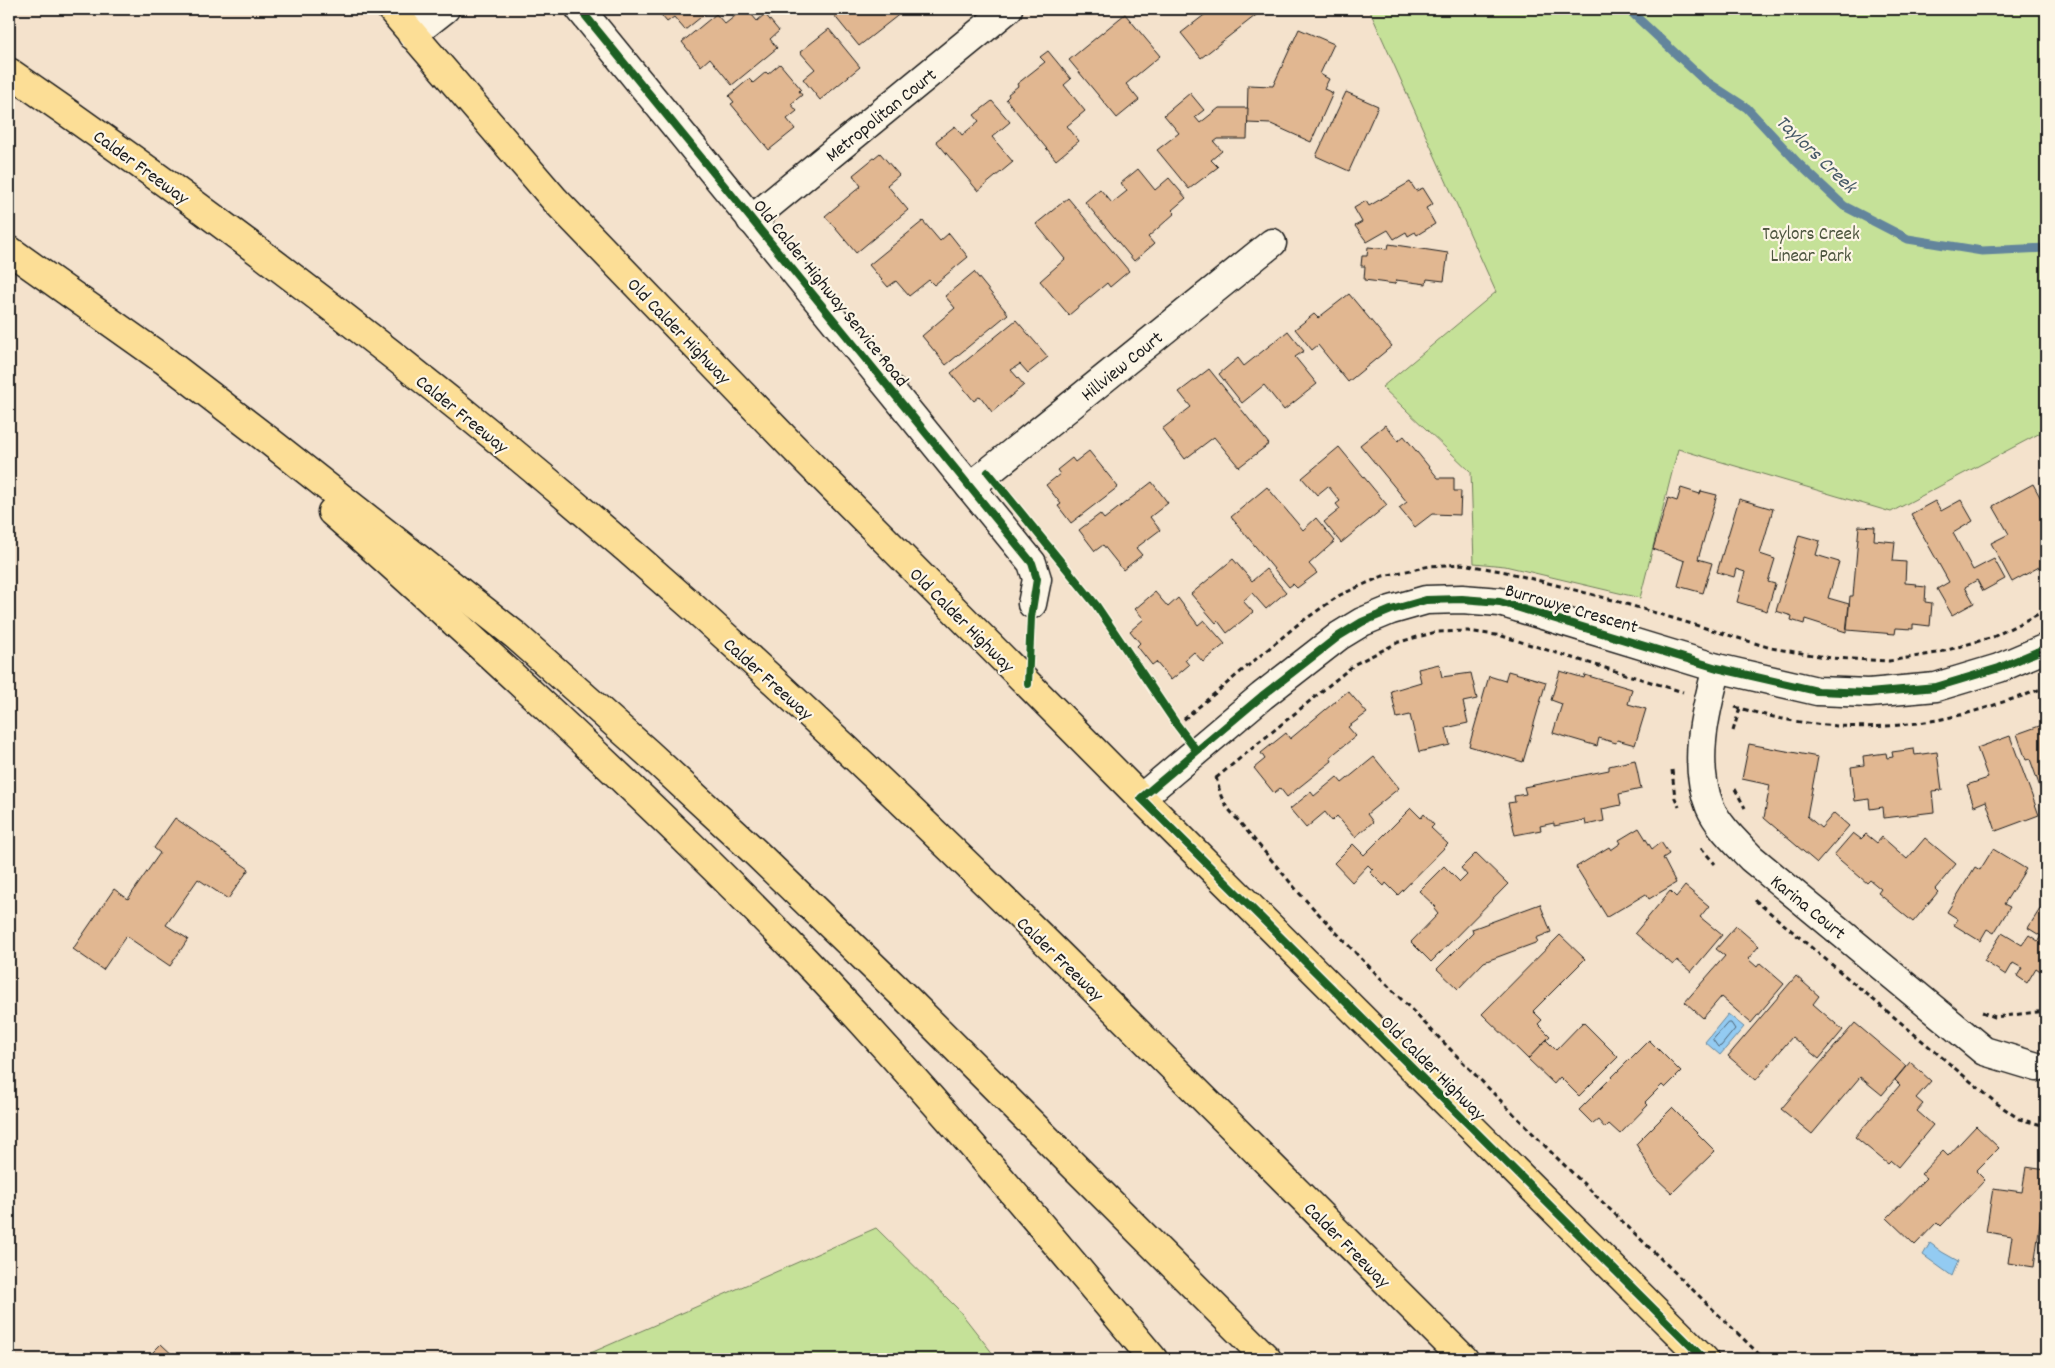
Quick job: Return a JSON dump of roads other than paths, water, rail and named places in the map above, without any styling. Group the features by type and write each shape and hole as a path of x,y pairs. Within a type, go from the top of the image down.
{"main road":[{"name":"Old Calder Highway","path":"391,9 555,200 783,437 1141,798 1704,1359"},
{"name":"Calder Freeway","path":"9,72 173,188 346,319 519,458 693,608 909,808 1464,1359"},
{"path":"9,250 171,366 516,635 648,752 859,952 1267,1359"},
{"path":"32,266 161,366 402,573 698,852 810,966 930,1097 1152,1359"}],"street":[{"path":"412,35 445,9"},
{"name":"Old Calder Highway Service Road","path":"580,9 1032,563 1037,579 1032,604"},
{"name":"Metropolitan Court","path":"751,220 1008,9"},
{"name":"Hillview Court","path":"970,487 1272,243"},
{"name":"Burrowye Crescent","path":"1141,798 1196,750 1339,636 1362,622 1391,610 1426,600 1462,599 1500,602 1717,668 1817,692 1869,693 1936,687 1999,668 2046,648"},
{"name":"Karina Court","path":"1717,668 1708,700 1701,755 1703,783 1711,809 1734,840 1751,858 1984,1051 2037,1067"}],"water":[{"path":"1728,1014 1744,1027 1720,1055 1705,1042"},
{"path":"1930,1243 1958,1261 1952,1276 1923,1255"}],"waterway":[{"name":"Taylors Creek","path":"1628,9 1704,80 1747,108 1797,162 1844,206 1908,239 1982,251 2046,248"}],"park label":[{"name":"Taylors Creek Linear Park","path":"1811,243"}]}
